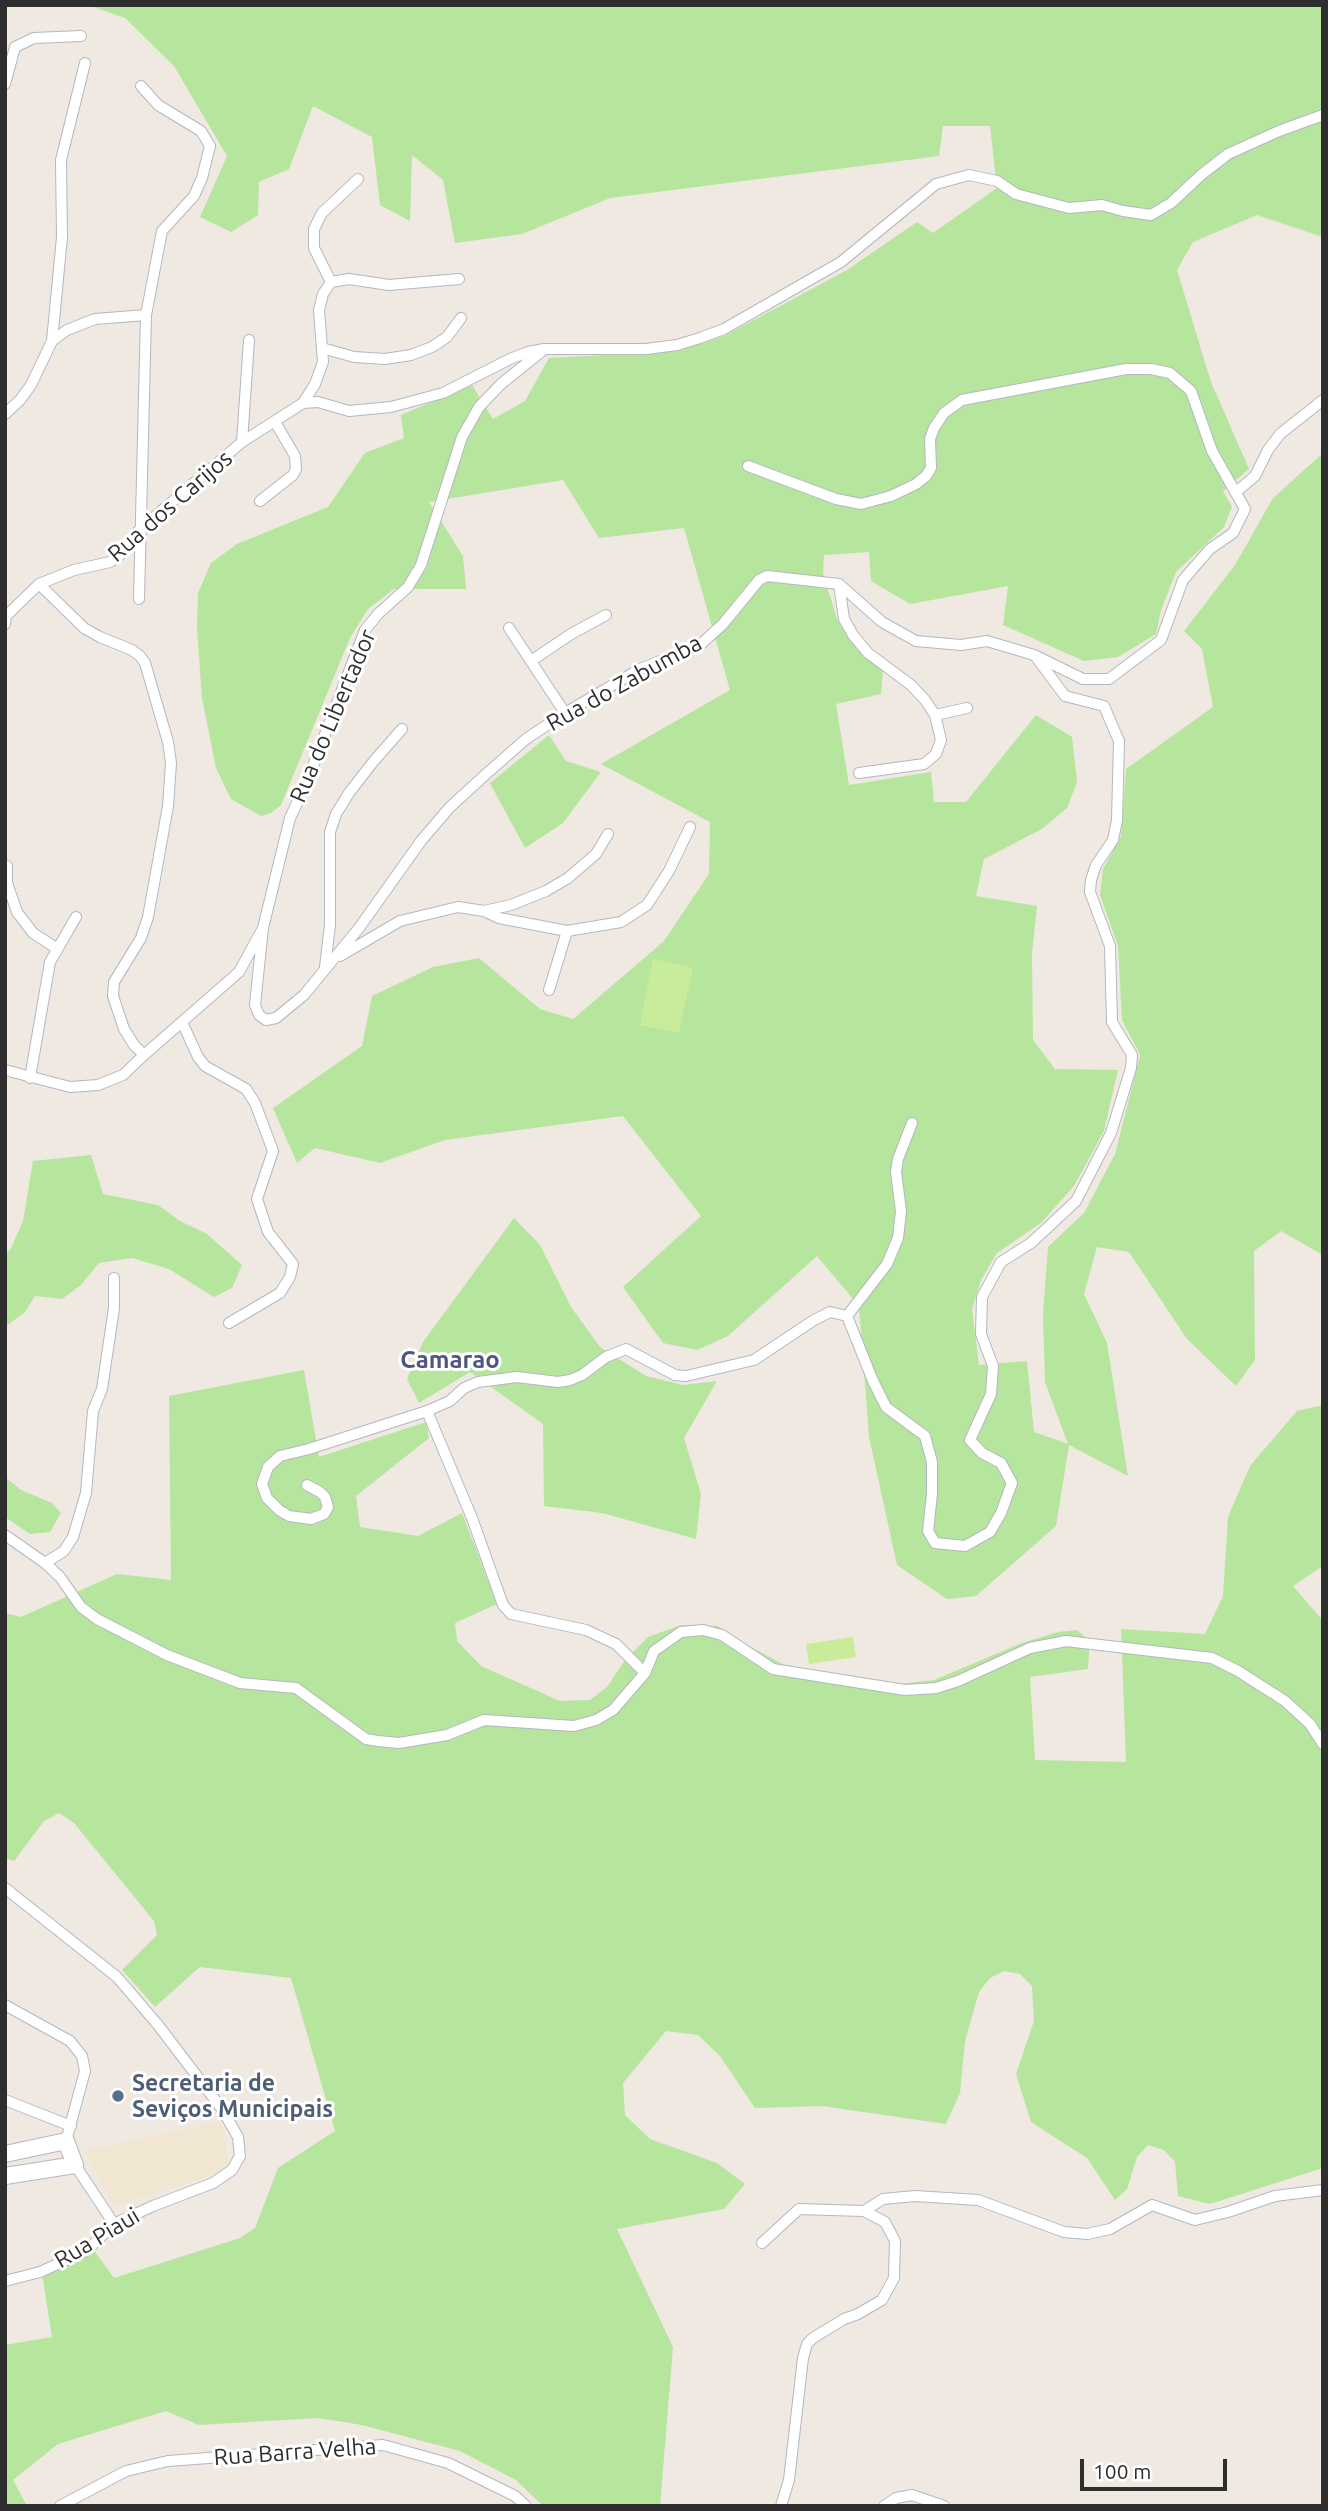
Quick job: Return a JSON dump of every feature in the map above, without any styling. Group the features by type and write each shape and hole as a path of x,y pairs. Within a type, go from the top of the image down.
{"street":[{"path":"5,84 15,47 34,38 81,36"},
{"path":"5,414 31,385 52,341 62,237 61,160 85,63"},
{"path":"139,600 146,315 162,231 194,196 202,178 210,146 201,131 158,105 141,86"},
{"path":"303,403 318,402 349,411 391,407 443,393 510,359 544,349 646,349 677,345 724,329 841,262 936,184 969,175 997,181 1016,194 1069,208 1102,205 1151,215 1171,203 1228,154 1323,115"},
{"path":"331,282 314,248 317,221 329,205 358,179"},
{"path":"303,403 315,384 323,362 319,310 323,294 331,282 349,279 389,285 460,279"},
{"path":"52,341 67,330 95,319 146,315"},
{"path":"322,348 354,357 374,359 411,355 432,347 447,337 461,318"},
{"path":"242,442 249,340"},
{"name":"Rua do Libertador","path":"263,928 290,818 306,784 365,630 378,614 408,587 421,565 463,437 480,407 501,384 544,349"},
{"path":"748,466 836,499 861,504 891,496 926,476 931,468 930,439 934,428 944,413 962,400 1126,369 1151,369 1170,373 1191,391 1212,451 1245,509 1233,533 1210,549 1183,580 1161,640 1109,679 1083,679 1034,655 988,641 961,645 916,641 881,622 839,584"},
{"path":"1236,492 1255,476 1268,450 1280,434 1323,401"},
{"name":"Rua dos Carijos","path":"6,619 38,584 74,570 110,562 125,550 139,530 242,442 303,403"},
{"path":"260,501 293,475 296,469 295,456 275,422"},
{"name":"Rua do Zabumba","path":"263,928 255,1005 259,1015 266,1020 276,1018 290,1007 329,963 359,928 421,841 450,807 526,739 640,669 700,645 723,624 759,580 767,576 839,584"},
{"path":"38,584 84,628 140,656 145,663 168,742 171,763 168,806 148,917 141,938 114,982 113,996 124,1028 144,1055"},
{"path":"839,584 844,619 853,635 868,653 911,684 935,715 940,728 940,748 924,764 859,773"},
{"path":"531,661 571,634 606,615"},
{"path":"509,628 565,713"},
{"path":"847,1316 886,1408 925,1436 932,1462 928,1531 935,1543 965,1546 989,1532 1001,1513 1012,1483 1001,1463 982,1453 971,1440 991,1394 993,1366 981,1334 982,1297 1001,1262 1031,1243 1076,1201 1111,1133 1131,1068 1132,1055 1112,1023 1110,946 1090,892 1096,866 1113,840 1119,741 1104,706 1065,696 1034,655"},
{"path":"935,715 967,708"},
{"path":"329,963 330,832 336,814 349,793 402,729"},
{"path":"329,963 400,921 457,907 567,931 621,922 647,905 669,871 690,827"},
{"path":"484,911 511,905 546,891 568,878 596,854 608,834"},
{"path":"7,866 7,883 17,912 33,933 56,947"},
{"path":"30,1078 46,978 56,947 76,916"},
{"path":"5,1070 70,1087 98,1085 123,1076 239,972 263,928"},
{"path":"549,990 567,931"},
{"path":"182,1022 205,1066 246,1089 255,1103 273,1151 257,1199 268,1232 293,1264 290,1277 280,1293 229,1323"},
{"path":"847,1316 887,1264 898,1238 901,1211 896,1172 898,1159 912,1123"},
{"path":"45,1563 64,1551 73,1538 86,1493 93,1411 102,1389 114,1308 114,1278"},
{"path":"307,1485 320,1492 327,1504 327,1511 320,1517 300,1519 289,1516 267,1498 262,1484 268,1467 281,1456 309,1450 427,1411 450,1401 464,1388 478,1382 517,1377 558,1382 570,1380 582,1375 606,1357 626,1349 675,1375 686,1376 754,1360 830,1312 847,1316"},
{"path":"427,1411 472,1518 503,1605 511,1614 586,1630 615,1644 645,1673"},
{"path":"5,1535 45,1563 60,1577 81,1607 97,1619 167,1655 240,1683 296,1688 366,1739 378,1741 398,1743 447,1735 484,1720 574,1726 596,1720 613,1710 645,1673 654,1651 681,1632 703,1630 722,1635 773,1669 905,1690 922,1690 958,1681 1030,1648 1066,1641 1212,1658 1285,1701 1299,1712 1323,1744"},
{"name":"Rua Piaui","path":"5,1888 117,1977 158,2025 222,2109 238,2137 240,2156 232,2170 213,2183 114,2224 86,2251 40,2272 5,2281"},
{"path":"5,2005 70,2041 82,2056 85,2071 68,2134 75,2165 114,2224"},
{"path":"5,2100 68,2134"},
{"path":"5,2154 43,2147 68,2134"},
{"path":"43,2147 49,2169"},
{"path":"5,2176 75,2165"},
{"path":"864,2211 883,2199 915,2196 978,2200 1064,2232 1087,2234 1110,2229 1152,2205 1195,2220 1275,2196 1323,2190"},
{"path":"762,2243 799,2209 864,2211 885,2222 895,2241 894,2278 882,2300 813,2337 807,2344 803,2358 789,2480 781,2506"},
{"name":"Rua Barra Velha","path":"60,2506 126,2471 168,2460 383,2445 448,2463 515,2496 526,2506"},
{"path":"884,2506 896,2498 912,2496 944,2506"}],"shaded area":[{"path":"223,2121 228,2164 210,2176 115,2206 83,2151"}],"green space":[{"path":"88,5 1323,5 1323,237 1257,215 1193,242 1177,270 1211,382 1249,469 1223,491 1232,507 1224,527 1176,572 1161,610 1156,634 1118,657 1084,661 1003,625 1008,586 910,604 871,581 869,552 824,555 823,573 837,619 849,639 865,657 883,669 881,694 836,704 849,785 931,772 934,802 966,802 1036,715 1072,737 1077,782 1067,808 1042,829 984,859 976,896 1037,906 1032,954 1033,1040 1055,1069 1118,1070 1104,1131 1074,1186 1041,1223 997,1253 981,1280 972,1309 979,1365 1027,1361 1034,1432 1068,1444 1045,1382 1043,1315 1048,1247 1084,1213 1115,1154 1140,1055 1122,1020 1118,946 1100,895 1103,869 1121,836 1126,769 1213,707 1202,649 1184,631 1235,565 1273,498 1323,453 1323,1255 1281,1231 1254,1251 1255,1360 1236,1386 1187,1339 1129,1252 1097,1247 1084,1294 1107,1343 1128,1476 1069,1445 1056,1526 976,1596 947,1599 897,1565 869,1437 859,1306 817,1256 728,1336 697,1350 663,1343 623,1287 701,1216 623,1116 445,1140 380,1163 315,1148 297,1163 273,1108 362,1046 372,996 433,967 479,958 540,1009 573,1019 664,941 709,874 710,822 601,764 730,690 684,528 599,538 563,480 429,502 463,556 466,589 394,589 368,609 350,638 281,805 271,813 261,816 231,799 216,768 202,698 197,628 198,593 211,563 237,544 328,507 365,453 404,438 401,415 472,385 493,419 525,401 549,358 679,351 726,335 847,270 917,222 933,233 997,188 990,126 943,126 939,156 610,198 522,234 455,243 443,180 412,155 410,221 380,205 372,137 313,106 289,169 259,182 258,215 231,232 200,217 227,156 174,66 125,18"},
{"path":"549,735 566,761 601,772 563,823 525,848 490,783"},
{"path":"653,959 693,968 679,1033 640,1025"},
{"path":"91,1155 103,1194 158,1205 180,1221 207,1234 242,1265 232,1288 214,1297 169,1269 132,1258 99,1263 81,1285 62,1299 35,1296 25,1312 5,1327 5,1255 23,1221 33,1161"},
{"path":"514,1218 540,1245 571,1307 600,1347 646,1376 683,1385 717,1381 684,1438 701,1494 696,1539 602,1513 544,1506 543,1424 470,1372 419,1403 407,1379 423,1342"},
{"path":"304,1370 319,1457 426,1422 429,1438 356,1496 360,1527 418,1536 462,1513 497,1604 455,1623 457,1641 481,1666 560,1701 590,1700 607,1687 625,1660 648,1637 681,1625 718,1626 732,1637 790,1668 899,1684 934,1680 1022,1643 1058,1632 1077,1630 1090,1641 1088,1669 1030,1677 1035,1760 1126,1762 1121,1629 1205,1634 1223,1596 1228,1517 1250,1466 1297,1411 1323,1405 1323,1566 1293,1586 1323,1621 1323,2168 1210,2204 1178,2196 1175,2162 1164,2150 1148,2145 1137,2157 1127,2189 1115,2200 1087,2158 1031,2122 1016,2074 1034,2021 1032,1986 1020,1974 1004,1971 990,1978 979,1992 965,2041 960,2093 946,2124 822,2106 755,2108 720,2056 698,2035 666,2031 623,2083 625,2115 650,2139 717,2163 745,2184 724,2209 617,2229 673,2347 660,2506 543,2506 516,2480 460,2451 362,2425 318,2418 199,2425 166,2411 58,2444 13,2480 27,2506 5,2506 5,2345 52,2337 42,2274 93,2249 114,2278 240,2238 255,2228 278,2168 335,2131 291,1978 200,1967 155,2007 122,1970 157,1935 154,1921 74,1823 59,1813 44,1821 14,1861 5,1858 5,1613 21,1617 117,1574 171,1580 169,1396"},
{"path":"5,1477 21,1490 52,1503 61,1513 50,1532 30,1534 5,1517"},
{"path":"853,1637 856,1657 809,1664 806,1644"}],"place":[{"name":"Secretaria de Seviços Municipais","path":"118,2096"}],"district":[{"name":"Camarao","path":"450,1360"}]}
